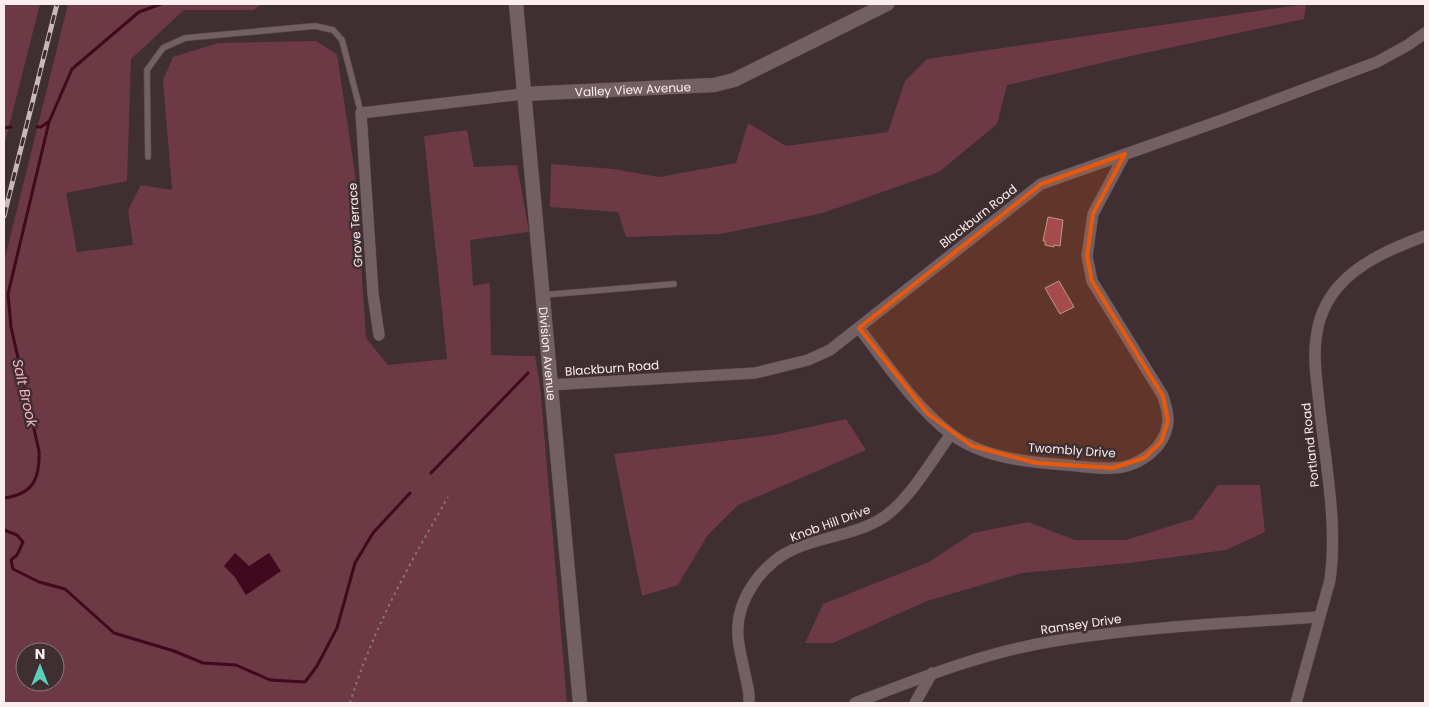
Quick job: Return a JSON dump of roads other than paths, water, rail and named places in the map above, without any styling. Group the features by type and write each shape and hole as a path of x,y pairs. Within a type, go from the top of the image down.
{"street":[{"name":"Division Avenue","path":"516,4 541,295 580,703"},
{"name":"Valley View Avenue","path":"361,113 523,94 714,85 734,80 887,4"},
{"name":"Blackburn Road","path":"550,386 755,373 783,367 822,354 859,328 1041,184 1377,62 1408,46 1425,33"},
{"name":"Grove Terrace","path":"361,113 372,294 379,334"},
{"name":"Twombly Drive","path":"859,328 928,414 951,434 972,446 1012,459 1036,463 1113,468 1144,458 1161,442 1168,420 1163,396 1092,281 1087,256 1093,214 1124,154"},
{"name":"Portland Road","path":"1296,703 1330,580 1332,546 1315,360 1318,326 1331,296 1353,272 1371,260 1425,236"},
{"name":"Knob Hill Drive","path":"748,703 749,694 738,636 740,610 752,585 768,566 794,549 858,530 883,518 898,505 951,434"},
{"name":"Ramsey Drive","path":"855,703 932,673 994,654 1054,641 1125,632 1320,617"},
{"path":"915,703 932,673"}],"lane":[{"path":"148,157 147,70 163,48 185,38 315,26 333,30 342,40 361,113"},
{"path":"541,295 674,284"}],"waterway":[{"name":"Salt Brook","path":"4,498 22,493 29,488 36,477 39,461 39,451 11,327 8,294 49,122 72,69 139,12 161,4"},
{"name":"Salt Brook","path":"37,127 41,127 48,122"},
{"name":"Salt Brook","path":"4,128 11,127"},
{"path":"431,473 528,373"},
{"path":"4,530 17,535 23,542 17,555 11,560 13,569 39,582 65,589 114,633 174,651 203,663 236,665 270,680 305,682 317,666 337,628 355,563 373,533 410,493"}],"railway":[{"path":"4,216 57,4"}]}
